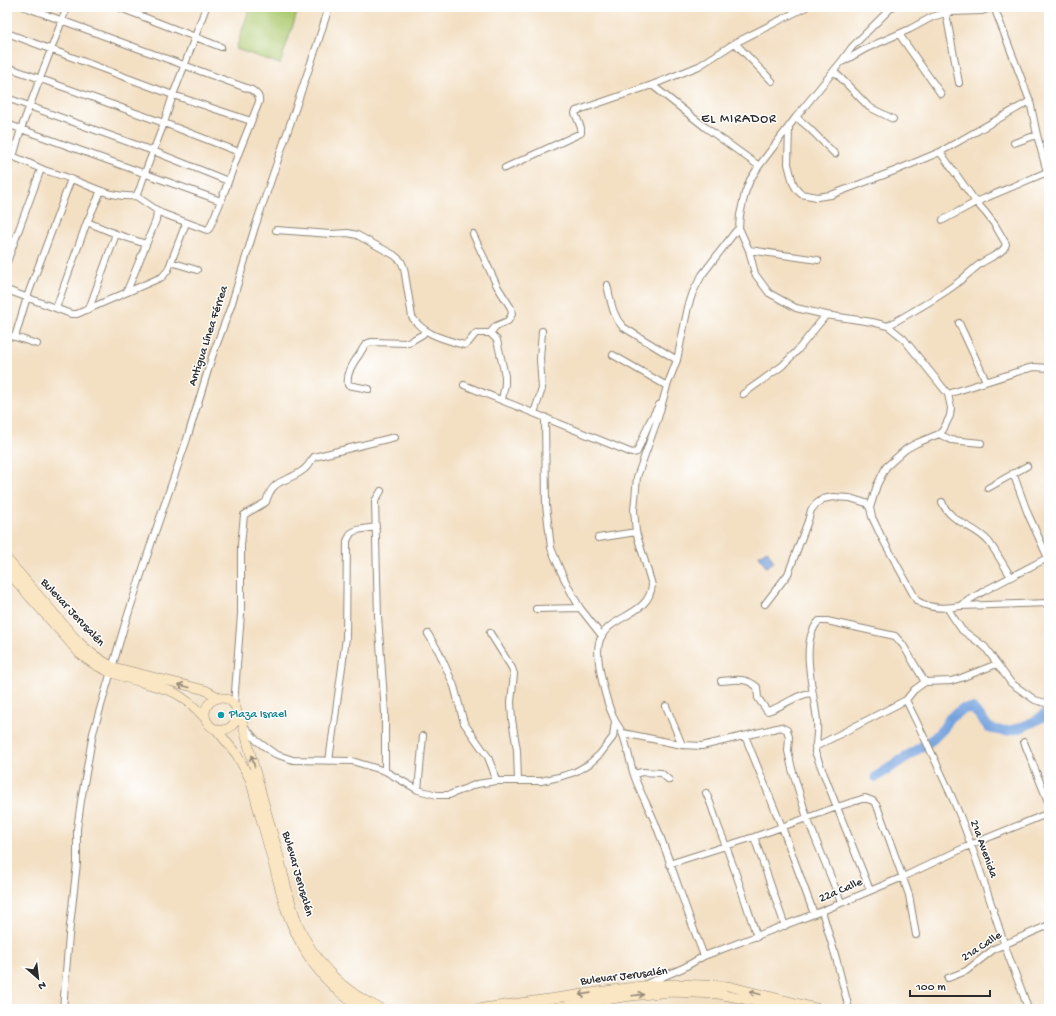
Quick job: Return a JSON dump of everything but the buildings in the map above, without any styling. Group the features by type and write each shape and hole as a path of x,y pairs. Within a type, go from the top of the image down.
{"main road":[{"name":"Bulevar Jerusalén","path":"7,559 85,648 112,670 205,690 220,698"},
{"name":"Bulevar Jerusalén","path":"7,570 80,654 88,660 173,693 190,703 206,719"},
{"path":"220,698 225,699 234,705 237,714 236,719 230,727 225,729 216,729 209,725 206,719 205,711 210,702 220,698"},
{"name":"Bulevar Jerusalén","path":"237,714 243,724 292,905 302,932 320,962 337,980 359,998 382,1009"},
{"name":"Bulevar Jerusalén","path":"216,729 237,755 250,779 285,907 301,946 321,975 345,996 363,1009"},
{"name":"Bulevar Jerusalén","path":"476,1009 641,986 677,984 728,986 820,1009"},
{"name":"Bulevar Jerusalén","path":"549,1009 630,996 671,992 719,994 792,1009"}],"street":[{"path":"25,7 61,20 186,64 257,93 260,98 259,102 209,229 207,230 186,223 157,211 136,196 116,196 100,192 71,179 41,169 10,156 61,20 67,7"},
{"path":"118,7 221,46"},
{"path":"136,196 206,7"},
{"name":"Antigua Línea Férrea","path":"63,1009 76,863 77,829 93,733 152,541 329,7"},
{"path":"505,168 580,132 581,128 575,113 576,111 652,85 699,66 735,43 806,7"},
{"path":"870,508 877,485 886,467 906,449 939,434 947,424 951,408 948,394 903,338 888,326 796,308 769,293 755,274 749,250 739,228 740,215 745,193 750,180 759,166 852,47 892,7"},
{"path":"841,62 932,17 946,12 977,12 993,7 1030,101 1037,135 1048,175 976,202 943,220"},
{"path":"946,12 959,83"},
{"path":"7,33 173,95 251,121"},
{"path":"899,34 942,94"},
{"path":"735,43 772,81"},
{"path":"7,67 164,122 239,152"},
{"path":"834,70 869,107 893,119"},
{"path":"652,85 705,127 759,166"},
{"path":"7,98 153,151 228,181"},
{"path":"789,128 788,164 791,178 797,190 801,194 817,197 831,195 940,152 1030,101"},
{"path":"796,117 835,154"},
{"path":"7,124 221,201"},
{"path":"1014,143 1037,135"},
{"path":"888,326 950,288 980,263 1006,247 1006,244 995,225 976,202 940,152"},
{"path":"7,262 41,169"},
{"path":"15,337 27,297 71,179"},
{"path":"56,308 87,222 100,192"},
{"path":"127,292 156,220 157,211"},
{"path":"87,222 146,244"},
{"path":"7,290 71,314 77,314 162,277 172,262 186,223"},
{"path":"704,956 669,864 656,824 634,774 623,733 615,722 612,714 600,671 598,657 599,643 602,636 610,626 636,611 650,596 652,585 636,532 634,510 637,477 677,360 688,307 693,292 702,275 739,228"},
{"path":"276,230 331,234 348,233 394,255 401,261 404,268 412,317 424,330 429,334 464,345 468,343 476,333 490,333 497,340 505,376 502,400"},
{"path":"89,309 116,234"},
{"path":"473,234 497,286 511,308 512,314 508,321 496,326 490,333"},
{"path":"749,250 818,260"},
{"path":"172,262 197,270"},
{"path":"607,285 613,313 618,322 623,327 677,360"},
{"path":"743,394 782,366 797,351 826,315"},
{"path":"959,323 986,381"},
{"path":"369,389 348,385 347,380 352,364 364,346 367,343 372,342 408,343 423,334 424,330"},
{"path":"534,413 542,388 540,359 542,331"},
{"path":"7,335 37,344"},
{"path":"612,355 667,386"},
{"path":"948,394 1030,368 1049,368"},
{"path":"464,385 632,453 637,452 649,423 664,397"},
{"path":"545,417 546,505 551,548 561,572 580,608 602,636"},
{"path":"939,434 951,440 981,443"},
{"path":"234,705 241,614 241,545 244,516 266,502 268,493 273,486 302,472 310,464 314,457 395,437"},
{"path":"988,488 1027,466"},
{"path":"960,606 984,591 1048,557 1038,539 1013,473"},
{"path":"381,491 375,501 378,616 385,713 385,771"},
{"path":"765,604 788,574 811,510 823,499 833,497 850,498 866,503 870,508 872,517 881,536 917,601 948,609 960,606 1049,603"},
{"path":"942,502 943,506 954,517 989,542 1011,577"},
{"path":"329,761 346,638 347,541 351,533 357,530 376,527"},
{"path":"598,538 636,532"},
{"path":"971,600 970,604 974,606"},
{"path":"536,609 580,608"},
{"path":"948,609 962,630 985,647 1011,683 1035,700 1048,704"},
{"path":"870,890 815,752 818,733 810,677 811,636 814,626 819,621 827,621 895,636 903,645 925,682"},
{"path":"490,633 512,668 514,674 511,702 517,750 518,781"},
{"path":"428,634 439,652 454,686 464,723 488,757 496,781"},
{"path":"816,747 906,700 914,690 925,682 951,681 997,664"},
{"path":"721,681 743,679 752,682 757,687 758,698 767,711 775,709 803,694 812,693"},
{"name":"21a Avenida","path":"906,700 928,743 961,818 984,882 1004,945 1028,1009"},
{"path":"666,706 682,745"},
{"path":"243,724 257,741 275,754 293,760 352,761 385,771 418,790 437,796 449,795 477,784 496,781 541,781 575,772 589,764 600,754 613,738 615,722"},
{"path":"623,733 682,745 702,746 781,727 787,730 789,737 788,750 792,769 807,818 841,902"},
{"path":"418,790 423,736"},
{"path":"745,736 782,827 814,914"},
{"path":"1024,742 1049,804"},
{"path":"634,774 642,772 661,773 670,780"},
{"path":"706,793 712,804 727,846 757,937"},
{"path":"669,864 754,837 865,798 873,801 877,806 909,895 916,935"},
{"name":"22a Calle","path":"641,986 683,968 704,956 822,911 903,877 970,845 1049,813"},
{"path":"754,837 785,926"},
{"path":"822,911 849,1009"},
{"name":"21a Calle","path":"948,978 966,971 994,949 1049,925"}],"green space":[{"path":"250,7 299,7 280,64 236,49"}],"water":[{"path":"767,550 774,562 766,567 759,555"}],"waterway":[{"path":"876,777 933,739 943,729 950,718 962,709 972,708 989,728 1004,731 1016,729 1028,724 1040,718 1049,710"}],"place":[{"name":"Plaza Israel","path":"221,715"}],"district":[{"name":"EL MIRADOR","path":"739,119"}]}
